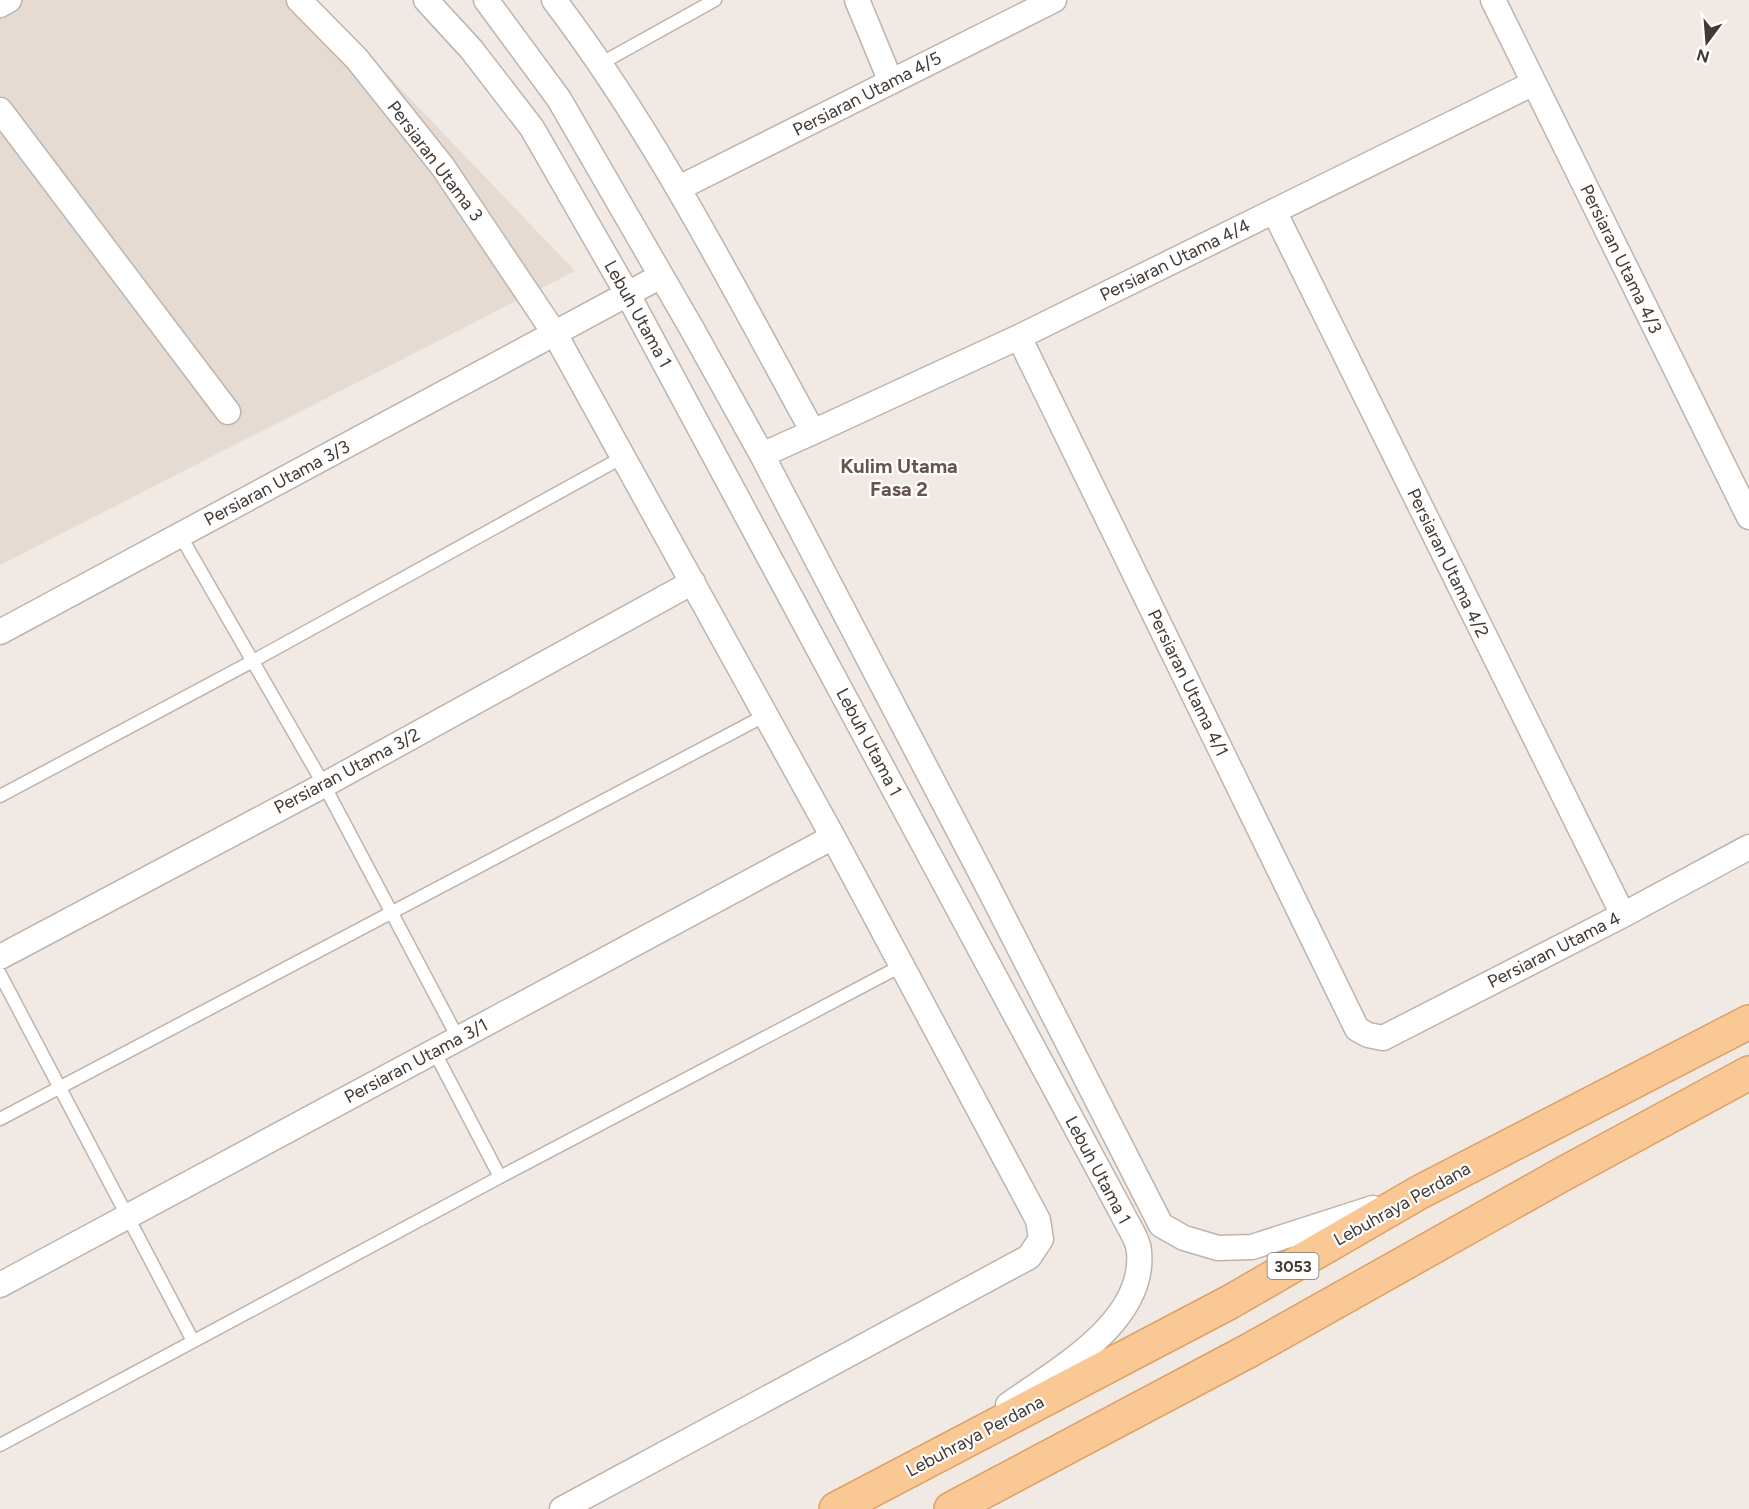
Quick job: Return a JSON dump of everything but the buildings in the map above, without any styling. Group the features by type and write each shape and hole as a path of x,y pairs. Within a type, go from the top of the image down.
{"main road":[{"name":"Lebuhraya Perdana","path":"836,1509 1230,1302 1420,1192 1749,1022"},
{"path":"951,1509 1250,1350 1561,1174 1749,1073"}],"street":[{"path":"0,5 9,0"},
{"name":"Persiaran Utama 3","path":"299,0 357,59 443,167 555,334 833,837 1038,1220 1041,1239 1029,1257 562,1509"},
{"name":"Lebuh Utama 1","path":"426,0 471,49 532,128 628,295 973,934 1139,1250 1136,1278 1130,1298 1119,1316 1099,1339 945,1451"},
{"name":"Lebuh Utama 1","path":"486,0 559,99 762,455 986,883 1161,1226 1184,1238 1218,1248 1252,1247 1420,1192"},
{"path":"554,0 600,64 679,188 813,432"},
{"path":"857,0 891,82"},
{"name":"Persiaran Utama 4/5","path":"679,188 1054,0"},
{"name":"Persiaran Utama 4/3","path":"1493,0 1749,517"},
{"name":"Persiaran Utama 4/4","path":"762,455 1019,337 1534,83"},
{"path":"0,110 228,412"},
{"name":"Persiaran Utama 4/2","path":"1274,211 1623,915"},
{"name":"Persiaran Utama 3/3","path":"0,632 661,276"},
{"name":"Persiaran Utama 4/1","path":"1019,337 1357,1029"},
{"name":"Persiaran Utama 3/2","path":"0,957 324,785 693,582"},
{"name":"Persiaran Utama 3/1","path":"0,1285 833,837"},
{"name":"Persiaran Utama 4","path":"1357,1029 1368,1035 1383,1038 1623,915 1749,847"}],"lane":[{"path":"600,64 715,0"},
{"path":"0,796 253,661 623,457"},
{"path":"180,535 324,785 458,1038"},
{"path":"0,1119 766,715"},
{"path":"0,1445 500,1177 901,966"},
{"path":"0,974 193,1341"},
{"path":"434,1051 500,1177"}],"shaded area":[{"path":"0,0 316,0 575,271 0,565"}],"district":[{"name":"Kulim Utama Fasa 2","path":"899,478"}]}
